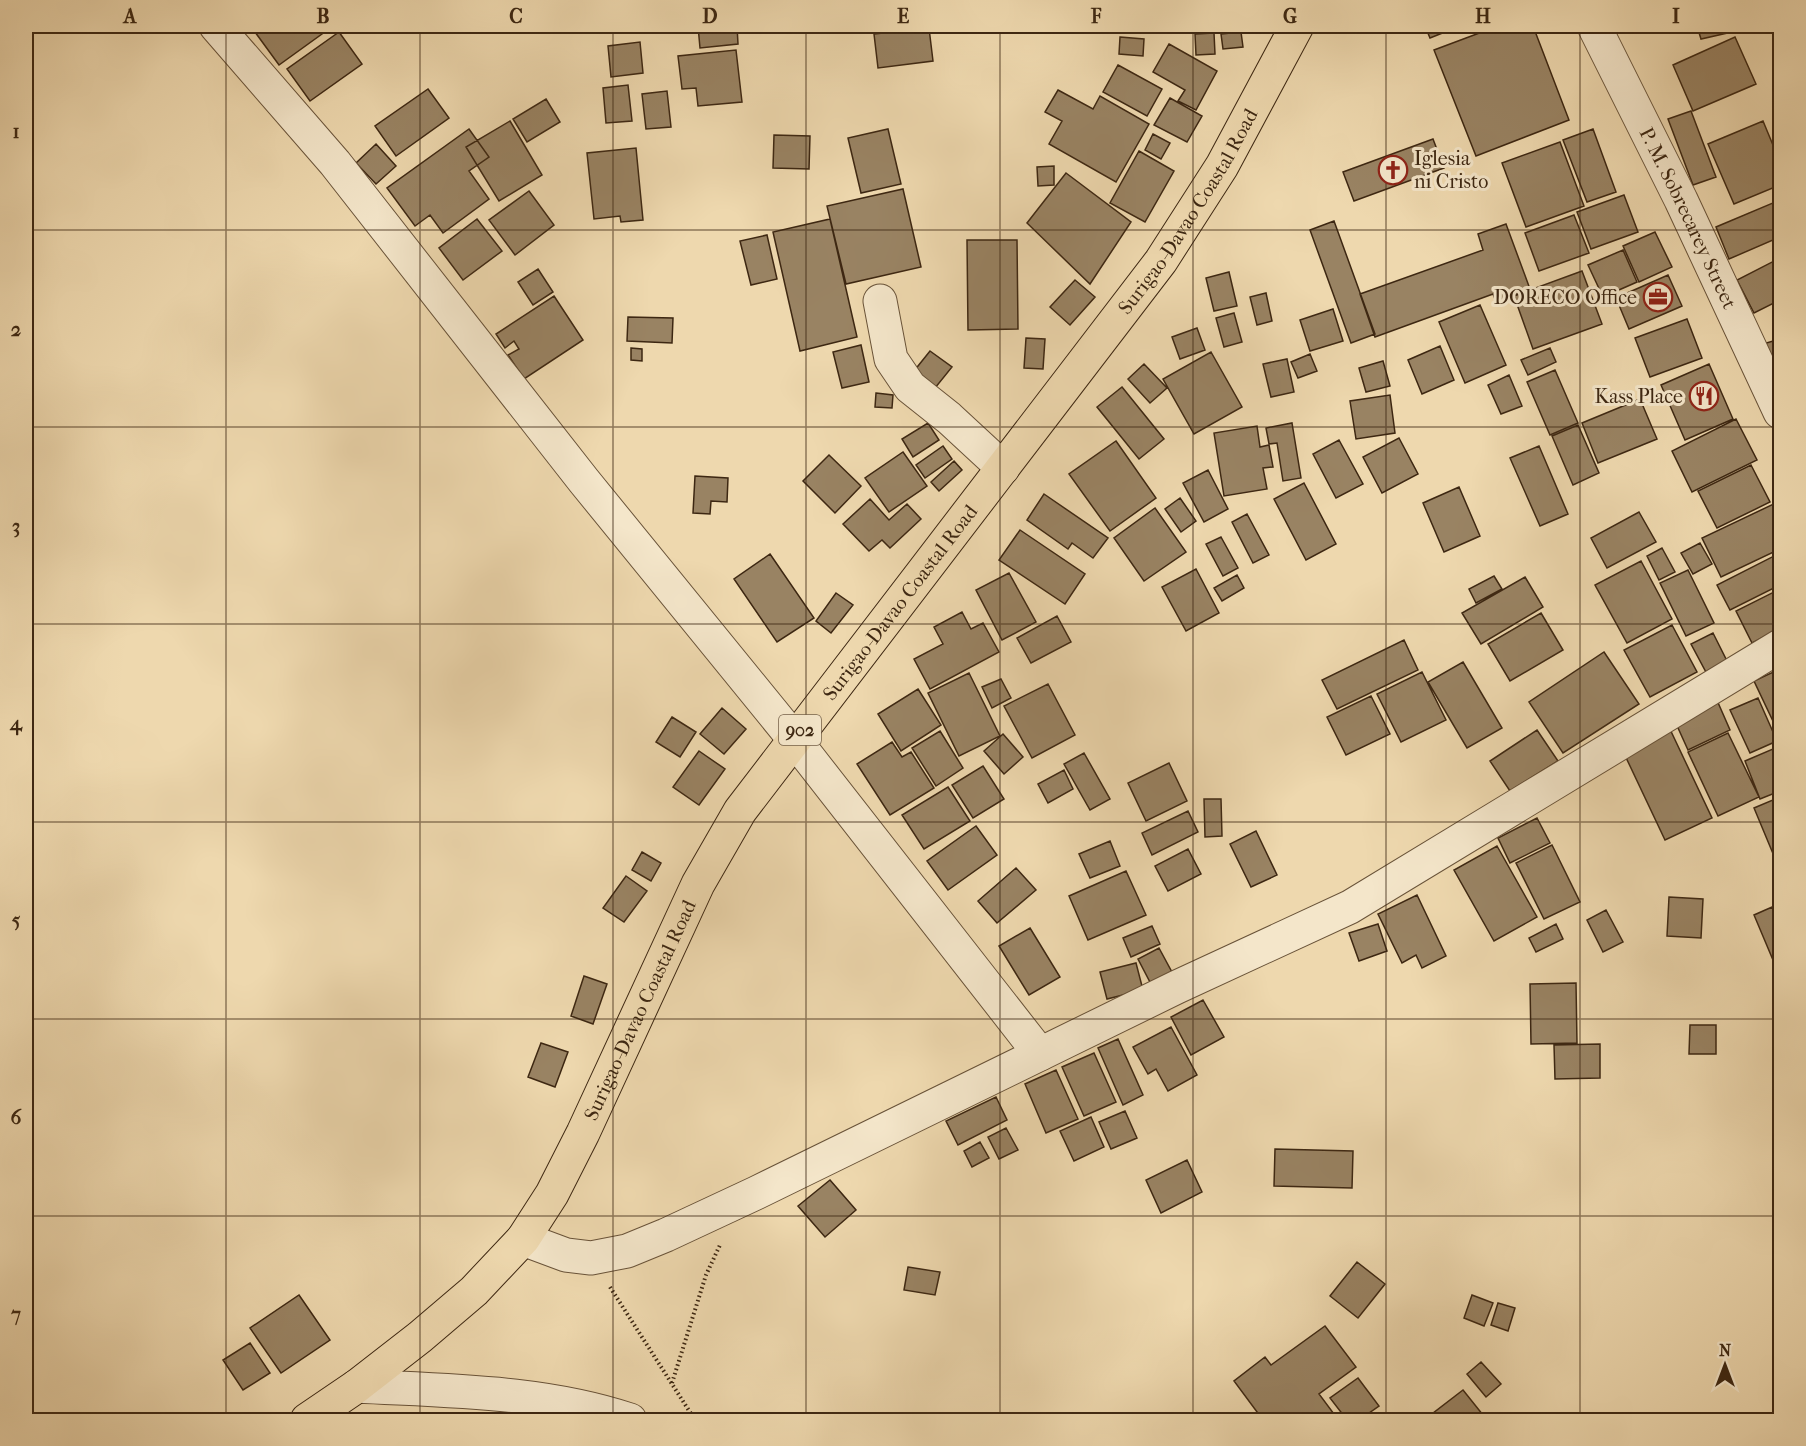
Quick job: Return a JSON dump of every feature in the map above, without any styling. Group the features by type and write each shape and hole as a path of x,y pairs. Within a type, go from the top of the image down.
{"highway":[{"name":"Surigao-Davao Coastal Road","path":"307,1420 357,1386 420,1337 474,1291 523,1239 552,1194 698,884 740,811 1161,261 1222,166 1297,26"}],"street":[{"path":"216,26 335,163 584,481 794,739 1040,1053"},
{"name":"P. M. Sobrecarey Street","path":"1594,26 1681,200 1780,412"},
{"path":"880,301 891,359 910,387 949,418 1003,468"},
{"path":"523,1239 566,1255 591,1258 627,1251 756,1193 1177,987 1350,907 1780,646"},
{"path":"357,1386 472,1392 553,1400 630,1420"}],"path":[{"path":"672,1383 706,1275 724,1238"},
{"path":"591,1258 695,1420"}],"building":[{"path":"264,26 333,26 279,65 255,32"},
{"path":"698,26 737,26 738,44 700,48"},
{"path":"1425,26 1460,26 1430,38"},
{"path":"1498,26 1533,26 1569,120 1476,156 1434,50"},
{"path":"1697,26 1740,26 1741,30 1701,39"},
{"path":"929,28 933,61 878,68 874,34"},
{"path":"339,32 362,64 310,101 287,69"},
{"path":"1241,32 1243,47 1223,49 1221,34"},
{"path":"1214,33 1215,54 1196,55 1195,34"},
{"path":"1120,37 1144,39 1143,56 1119,54"},
{"path":"1735,37 1756,84 1693,111 1673,65"},
{"path":"640,42 643,73 611,77 608,46"},
{"path":"1169,44 1217,71 1196,110 1178,101 1185,90 1153,72"},
{"path":"736,50 742,102 698,106 696,88 682,89 678,56"},
{"path":"1780,57 1780,100 1776,58"},
{"path":"1118,65 1162,89 1147,116 1103,92"},
{"path":"628,85 632,121 606,123 603,88"},
{"path":"428,89 449,118 396,156 375,126"},
{"path":"1058,90 1093,109 1100,96 1149,124 1116,182 1049,144 1062,121 1045,112"},
{"path":"667,91 671,127 646,129 642,94"},
{"path":"1170,98 1202,116 1187,142 1154,125"},
{"path":"546,99 560,122 527,142 513,119"},
{"path":"1691,111 1716,177 1693,185 1668,119"},
{"path":"510,121 542,175 499,201 466,147"},
{"path":"1763,121 1780,162 1780,185 1734,204 1708,144"},
{"path":"469,129 489,157 469,171 489,199 443,233 430,215 415,226 387,188"},
{"path":"888,129 901,184 861,193 848,138"},
{"path":"1593,129 1616,192 1587,202 1563,140"},
{"path":"1153,134 1170,143 1161,159 1145,150"},
{"path":"774,135 810,136 809,169 773,168"},
{"name":"Iglesia ni Cristo","path":"1433,139 1444,168 1354,201 1343,172"},
{"path":"1560,142 1584,206 1526,227 1502,163"},
{"path":"376,144 396,166 376,184 356,163"},
{"path":"636,148 643,220 621,222 620,216 594,219 587,153"},
{"path":"1139,151 1174,171 1145,222 1110,203"},
{"path":"1054,166 1054,185 1038,186 1037,167"},
{"path":"1066,173 1131,222 1090,284 1027,223"},
{"path":"903,189 921,267 846,284 827,206"},
{"path":"529,191 554,225 515,255 489,220"},
{"path":"1624,195 1638,232 1591,249 1577,212"},
{"path":"1780,200 1780,237 1729,259 1716,227"},
{"path":"1574,215 1589,253 1539,271 1525,233"},
{"path":"477,219 502,251 463,280 439,248"},
{"path":"830,219 857,337 800,351 773,232"},
{"path":"1334,221 1375,334 1351,343 1310,230"},
{"path":"1506,224 1530,289 1496,302 1493,294 1375,337 1360,294 1483,250 1478,234"},
{"path":"1655,232 1672,267 1639,282 1623,246"},
{"path":"767,235 777,279 751,285 740,241"},
{"path":"967,240 1017,240 1018,329 968,330"},
{"path":"1623,250 1637,282 1603,297 1588,265"},
{"path":"1780,258 1780,300 1754,313 1737,280"},
{"path":"538,269 553,292 533,305 518,282"},
{"path":"1582,271 1602,324 1533,349 1514,296"},
{"path":"1229,272 1237,306 1214,311 1206,278"},
{"path":"1668,275 1682,306 1629,329 1616,298"},
{"path":"1075,280 1095,297 1070,325 1050,307"},
{"path":"1266,293 1272,321 1257,325 1250,297"},
{"path":"554,296 583,340 524,379 508,355 519,349 514,341 505,348 496,334"},
{"path":"1480,305 1506,365 1465,383 1439,322"},
{"path":"1333,309 1343,341 1310,351 1300,320"},
{"path":"1234,313 1242,342 1224,347 1216,318"},
{"path":"628,317 673,318 672,343 627,341"},
{"path":"1687,319 1702,358 1650,377 1635,338"},
{"path":"1197,328 1205,350 1180,359 1172,337"},
{"path":"1026,338 1045,339 1043,369 1024,368"},
{"path":"1780,339 1780,384 1763,344"},
{"path":"861,345 869,382 842,388 833,352"},
{"path":"1440,346 1454,380 1422,394 1408,360"},
{"path":"631,348 642,349 642,361 631,360"},
{"path":"1550,348 1556,362 1528,375 1521,360"},
{"path":"930,351 952,367 931,393 910,376"},
{"path":"1211,352 1242,407 1194,434 1163,379"},
{"path":"1310,354 1317,371 1298,378 1291,362"},
{"path":"1287,359 1294,392 1271,397 1263,364"},
{"path":"1383,361 1390,386 1366,392 1359,368"},
{"path":"1144,364 1167,388 1150,403 1128,379"},
{"path":"1709,364 1733,419 1685,440 1661,385"},
{"path":"1555,370 1578,423 1550,435 1527,382"},
{"path":"1509,375 1522,406 1501,414 1488,385"},
{"path":"1122,387 1164,439 1139,459 1097,407"},
{"path":"876,393 893,395 892,408 875,407"},
{"path":"1390,395 1395,433 1356,439 1350,401"},
{"path":"1640,399 1657,439 1598,463 1582,423"},
{"path":"1736,419 1757,460 1692,492 1672,451"},
{"path":"928,423 939,440 913,457 902,439"},
{"path":"1292,423 1301,478 1283,481 1277,443 1269,444 1266,428"},
{"path":"1578,425 1599,473 1573,485 1552,436"},
{"path":"1257,426 1260,447 1269,445 1273,467 1263,468 1267,489 1224,496 1214,433"},
{"path":"1399,438 1418,474 1382,493 1363,457"},
{"path":"1339,440 1363,484 1336,498 1313,454"},
{"path":"1116,441 1156,498 1110,531 1069,474"},
{"path":"943,446 952,459 925,478 916,465"},
{"path":"1539,446 1568,514 1540,526 1510,458"},
{"path":"903,452 927,486 889,512 865,478"},
{"path":"829,455 861,486 835,513 803,481"},
{"path":"954,461 962,470 939,491 931,482"},
{"path":"1751,465 1770,502 1717,528 1698,491"},
{"path":"1208,470 1228,509 1204,522 1183,483"},
{"path":"695,476 728,478 727,502 711,501 710,514 693,513"},
{"path":"1304,483 1336,544 1306,560 1274,499"},
{"path":"1459,487 1480,536 1444,552 1423,503"},
{"path":"1044,494 1108,538 1093,558 1072,543 1068,549 1027,520"},
{"path":"1180,498 1196,521 1181,532 1165,509"},
{"path":"870,499 889,520 907,504 921,519 890,548 882,540 869,551 843,524"},
{"path":"1780,501 1780,549 1721,577 1702,538"},
{"path":"1155,508 1186,552 1144,581 1114,538"},
{"path":"1639,512 1656,542 1607,568 1591,538"},
{"path":"1247,514 1269,555 1253,563 1232,522"},
{"path":"1020,530 1085,574 1065,604 999,560"},
{"path":"1221,537 1238,568 1223,576 1206,544"},
{"path":"1700,543 1712,564 1693,574 1681,553"},
{"path":"1662,548 1675,572 1659,580 1647,556"},
{"path":"1780,553 1780,585 1730,610 1717,585"},
{"path":"770,554 814,618 777,642 734,579"},
{"path":"1641,561 1672,619 1627,643 1595,585"},
{"path":"1196,569 1219,613 1186,631 1162,587"},
{"path":"1688,570 1714,623 1686,636 1660,583"},
{"path":"1009,573 1036,622 1002,640 976,590"},
{"path":"1237,575 1244,588 1222,601 1214,588"},
{"path":"1494,576 1502,589 1476,603 1469,589"},
{"path":"1525,577 1543,607 1481,644 1462,613"},
{"path":"1780,589 1780,629 1752,643 1736,611"},
{"path":"836,593 853,605 831,633 816,621"},
{"path":"962,612 971,629 983,623 999,652 930,689 914,659 943,644 934,627"},
{"path":"1541,613 1563,650 1510,681 1488,644"},
{"path":"1057,616 1071,642 1031,663 1017,638"},
{"path":"1672,625 1697,672 1650,697 1624,650"},
{"path":"1713,633 1728,663 1707,674 1691,644"},
{"path":"1404,640 1418,670 1337,709 1322,680"},
{"path":"1604,652 1639,704 1563,753 1529,702"},
{"path":"1463,662 1502,728 1467,748 1428,682"},
{"path":"1780,669 1780,736 1754,681"},
{"path":"1422,672 1446,720 1401,742 1377,694"},
{"path":"969,673 1000,736 959,756 928,693"},
{"path":"1001,679 1011,698 992,708 982,687"},
{"path":"1048,684 1075,735 1032,758 1004,706"},
{"path":"918,689 941,725 901,751 878,714"},
{"path":"1371,696 1390,734 1346,755 1327,717"},
{"path":"1716,698 1730,730 1688,750 1674,719"},
{"path":"1758,698 1777,741 1750,753 1730,710"},
{"path":"722,708 746,729 724,754 700,734"},
{"path":"672,717 696,732 680,757 656,742"},
{"path":"1668,725 1712,818 1665,840 1621,747"},
{"path":"1537,730 1558,761 1510,791 1490,761"},
{"path":"940,731 963,768 936,786 912,748"},
{"path":"1728,733 1759,797 1718,816 1688,752"},
{"path":"1003,734 1023,757 1004,774 984,751"},
{"path":"892,742 902,757 911,752 934,788 890,815 857,764"},
{"path":"1780,746 1780,791 1760,799 1745,761"},
{"path":"699,751 725,769 699,805 673,787"},
{"path":"1084,753 1110,799 1090,810 1064,764"},
{"path":"1169,763 1187,801 1146,821 1128,783"},
{"path":"983,766 1004,799 973,818 952,785"},
{"path":"1064,770 1073,789 1048,803 1038,784"},
{"path":"948,787 970,821 924,849 902,815"},
{"path":"1780,797 1780,853 1774,856 1754,808"},
{"path":"1204,799 1221,799 1222,836 1205,837"},
{"path":"1188,811 1198,832 1152,855 1142,833"},
{"path":"1537,818 1550,843 1510,863 1498,838"},
{"path":"976,826 997,855 948,890 927,861"},
{"path":"1256,831 1277,875 1251,887 1230,844"},
{"path":"1110,841 1120,866 1090,878 1079,854"},
{"path":"1552,845 1580,902 1544,919 1516,863"},
{"path":"1497,846 1537,917 1494,941 1454,870"},
{"path":"1188,849 1201,874 1168,891 1155,866"},
{"path":"642,852 661,863 651,881 632,870"},
{"path":"1016,868 1036,890 997,923 978,901"},
{"path":"1126,871 1146,915 1088,940 1069,896"},
{"path":"626,876 647,891 624,922 603,908"},
{"path":"1417,895 1446,956 1422,968 1416,955 1402,963 1378,914"},
{"path":"1669,897 1703,899 1701,938 1667,936"},
{"path":"1772,907 1780,928 1780,957 1773,960 1754,915"},
{"path":"1606,910 1623,942 1603,952 1587,920"},
{"path":"1378,924 1387,951 1359,961 1349,933"},
{"path":"1556,924 1563,939 1536,952 1529,938"},
{"path":"1152,926 1160,944 1131,957 1123,938"},
{"path":"1030,928 1060,977 1029,995 999,946"},
{"path":"1159,948 1173,974 1152,986 1138,959"},
{"path":"1136,963 1143,990 1107,999 1100,972"},
{"path":"584,976 607,984 593,1024 571,1016"},
{"path":"1576,983 1577,1043 1531,1044 1530,984"},
{"path":"1203,1000 1224,1037 1191,1055 1171,1017"},
{"path":"1690,1025 1716,1025 1716,1054 1689,1054"},
{"path":"1171,1027 1197,1075 1168,1091 1156,1069 1148,1074 1133,1047"},
{"path":"1118,1039 1143,1095 1123,1105 1098,1048"},
{"path":"541,1043 568,1052 555,1087 528,1077"},
{"path":"1600,1044 1600,1078 1555,1079 1554,1045"},
{"path":"1094,1053 1116,1102 1084,1116 1062,1067"},
{"path":"1056,1070 1078,1119 1046,1133 1025,1084"},
{"path":"996,1097 1007,1120 958,1145 946,1121"},
{"path":"1125,1111 1137,1138 1111,1149 1099,1122"},
{"path":"1091,1117 1104,1147 1074,1161 1060,1131"},
{"path":"1006,1128 1018,1150 999,1159 988,1137"},
{"path":"980,1142 989,1158 972,1167 964,1151"},
{"path":"1275,1149 1353,1151 1352,1188 1274,1186"},
{"path":"1187,1160 1202,1192 1161,1213 1146,1180"},
{"path":"830,1180 856,1210 825,1237 798,1206"},
{"path":"1357,1262 1385,1284 1358,1318 1330,1296"},
{"path":"908,1267 940,1272 935,1295 904,1290"},
{"path":"299,1295 330,1340 281,1373 250,1328"},
{"path":"1472,1295 1493,1303 1484,1326 1464,1318"},
{"path":"1498,1303 1515,1308 1508,1331 1491,1325"},
{"path":"1325,1326 1356,1367 1319,1394 1334,1414 1325,1420 1263,1420 1234,1381 1265,1357 1271,1365"},
{"path":"250,1343 270,1373 243,1390 223,1360"},
{"path":"1481,1362 1501,1384 1486,1397 1467,1374"},
{"path":"1358,1378 1379,1406 1359,1420 1347,1420 1330,1398"},
{"path":"1463,1390 1487,1420 1430,1420 1428,1417"}],"place":[{"name":"Iglesia ni Cristo","path":"1393,170"},
{"name":"DORECO Office","path":"1658,297"},
{"name":"Kass Place","path":"1704,396"}]}
